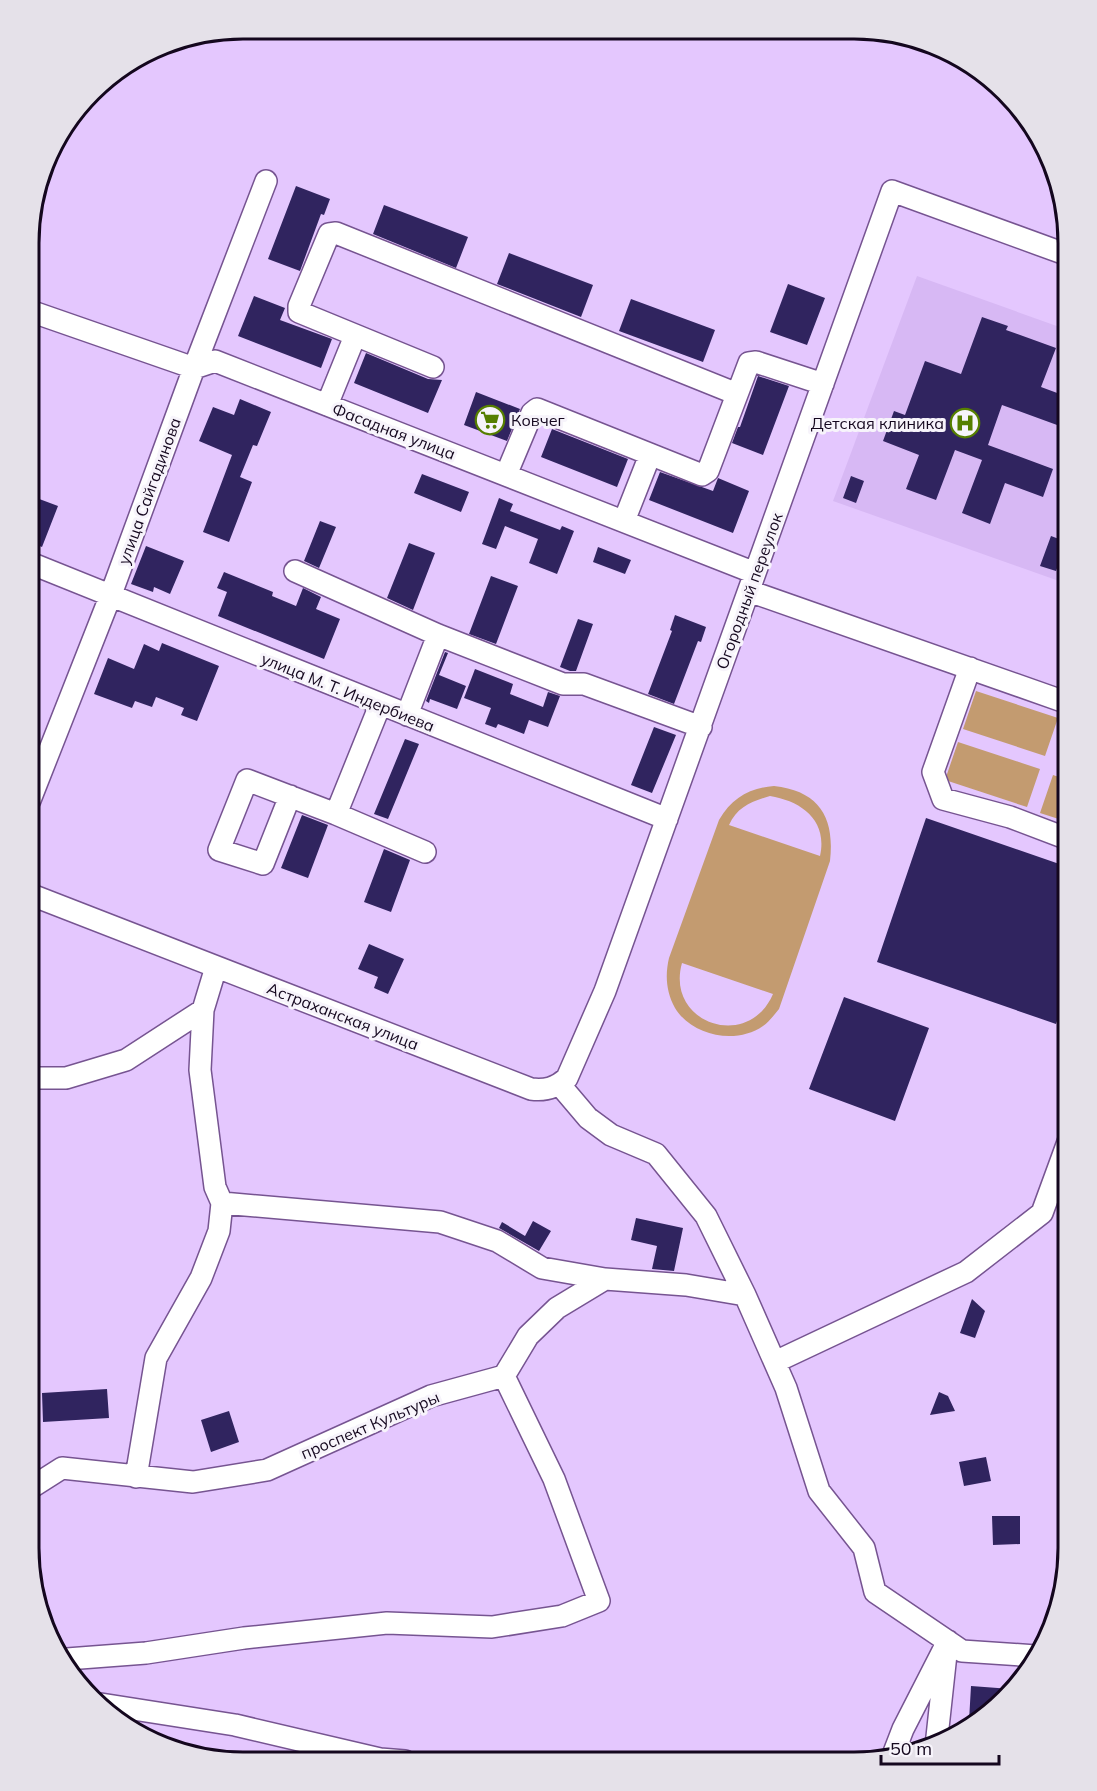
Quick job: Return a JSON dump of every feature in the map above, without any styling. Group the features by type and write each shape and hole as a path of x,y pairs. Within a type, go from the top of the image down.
{"street":[{"name":"улица Сайгадинова","path":"39,777 110,597 266,181"},
{"name":"Огородный переулок","path":"560,1084 567,1078 605,991 892,191 1058,251"},
{"path":"433,367 302,315 298,309 326,237 332,232 737,394"},
{"name":"Фасадная улица","path":"39,314 194,368 215,361 624,521 752,582 970,668 1058,699"},
{"path":"327,405 355,336"},
{"path":"506,475 532,413 537,409 698,475 705,474 747,366 753,361 823,384"},
{"path":"624,521 650,455"},
{"name":"улица М. Т. Индербиева","path":"39,567 667,819"},
{"path":"295,571 438,635 563,684 584,684 700,727"},
{"path":"407,715 438,635"},
{"path":"970,668 933,772 943,799 1010,817 1058,835"},
{"path":"336,814 380,705"},
{"path":"290,796 425,852"},
{"name":"Астраханская улица","path":"39,898 531,1089 541,1090 560,1084"},
{"path":"136,1477 156,1358 201,1278 219,1231 222,1203 215,1187 200,1070 202,1010 216,967"},
{"path":"39,1078 66,1078 126,1060 202,1010"},
{"path":"560,1084 588,1118 611,1135 656,1154 706,1215 745,1295 786,1388 819,1491 864,1548 875,1592 962,1651 1027,1655"},
{"path":"775,1362 966,1272 1042,1213 1058,1169"},
{"path":"222,1203 440,1222 497,1240 542,1268 605,1279 686,1285 745,1295"},
{"path":"72,1659 146,1653 244,1638 387,1623 492,1627 562,1616 599,1601 554,1479 504,1376 528,1336 557,1308 605,1279"},
{"name":"проспект Культуры","path":"39,1483 62,1468 193,1482 267,1470 432,1396 504,1376"},
{"path":"937,1734 948,1641"},
{"path":"896,1747 948,1641"},
{"path":"115,1706 235,1725 350,1752"}],"shaded area":[{"name":"Детская клиника","path":"917,276 1058,326 1058,581 833,501"},
{"path":"976,691 1058,718 1045,756 963,729"},
{"path":"958,742 1040,769 1027,807 945,780"},
{"path":"1053,775 1058,777 1058,819 1040,813"},
{"path":"765,787 790,789 813,800 821,809 830,831 830,861 779,1009 765,1024 752,1032 728,1036 715,1035 692,1025 675,1008 667,983 669,958 719,820 742,795","holes":["770,796 792,802 810,814 820,832 820,856 729,825 736,814 746,806","682,963 773,994 761,1012 746,1022 729,1026 712,1023 697,1014 686,1001 680,984"]}],"building":[{"path":"296,186 330,199 324,215 321,214 300,271 268,259"},
{"path":"384,205 468,237 456,268 373,234"},
{"path":"509,253 593,285 581,317 497,284"},
{"path":"788,284 825,298 807,345 770,332"},
{"path":"254,296 285,308 280,320 332,339 321,368 238,336"},
{"path":"631,299 715,330 703,362 619,331"},
{"path":"982,317 1008,326 1006,330 1056,348 1041,387 1058,393 1058,425 1002,405 988,445 1053,469 1043,497 1005,483 990,524 962,513 982,460 955,450 936,500 906,489 919,455 883,441 894,411 905,415 925,361 961,374"},
{"path":"366,353 428,379 442,380 428,413 354,383"},
{"path":"758,376 789,386 763,455 732,443"},
{"path":"476,392 520,409 507,441 464,425"},
{"path":"240,399 271,412 257,446 253,445 240,477 252,482 229,542 203,532 232,455 199,441 213,407 234,415"},
{"path":"552,429 628,459 617,487 541,457"},
{"path":"660,472 713,491 718,478 749,491 733,533 649,500"},
{"path":"422,474 469,492 461,512 414,493"},
{"path":"851,476 864,481 856,503 843,498"},
{"path":"499,498 513,504 510,511 560,530 562,526 574,531 557,574 529,563 538,539 505,526 496,549 482,544"},
{"path":"39,499 58,506 42,547 39,546"},
{"path":"320,521 336,527 319,568 304,561"},
{"path":"1051,536 1058,539 1056,571 1040,566"},
{"path":"409,543 435,553 413,610 387,598"},
{"path":"146,546 184,561 170,594 154,587 153,592 131,584"},
{"path":"598,547 631,560 625,574 593,562"},
{"path":"224,572 273,592 272,596 296,606 303,588 321,597 316,609 340,619 324,659 218,616 227,592 217,588"},
{"path":"491,576 518,586 496,644 469,634"},
{"path":"675,615 706,627 701,642 698,641 674,704 648,694 672,631 670,630"},
{"path":"578,619 593,624 576,671 570,671 560,667"},
{"path":"162,643 219,666 197,721 181,715 184,708 156,697 152,707 135,701 132,708 94,694 108,658 134,669 144,644 159,651"},
{"path":"445,652 448,653 439,675 466,686 457,709 430,699 429,703 426,701"},
{"path":"475,669 513,684 510,694 543,707 548,692 560,696 548,727 529,720 524,734 498,724 496,728 485,724 491,708 464,698"},
{"path":"654,727 676,735 652,793 631,785"},
{"path":"405,739 419,744 388,819 374,814"},
{"path":"302,815 328,825 308,878 281,868"},
{"path":"926,818 1058,864 1058,1018 1056,1024 877,962"},
{"path":"384,849 410,860 391,912 364,902"},
{"path":"369,944 404,959 388,994 374,988 378,977 358,969"},
{"path":"844,997 929,1028 895,1121 809,1089"},
{"path":"636,1218 683,1228 674,1271 652,1269 657,1246 631,1240"},
{"path":"533,1221 551,1231 539,1251 499,1228 502,1222 525,1236"},
{"path":"972,1299 985,1311 975,1338 960,1333"},
{"path":"107,1389 109,1418 43,1422 42,1393"},
{"path":"939,1392 948,1396 955,1411 930,1415"},
{"path":"229,1411 239,1442 211,1452 201,1420"},
{"path":"986,1457 991,1481 964,1486 959,1462"},
{"path":"992,1516 1020,1516 1020,1544 993,1545"},
{"path":"971,1686 1001,1688 978,1710 969,1716"}],"place":[{"name":"Ковчег","path":"490,420"},
{"name":"Детская клиника","path":"965,423"}]}
